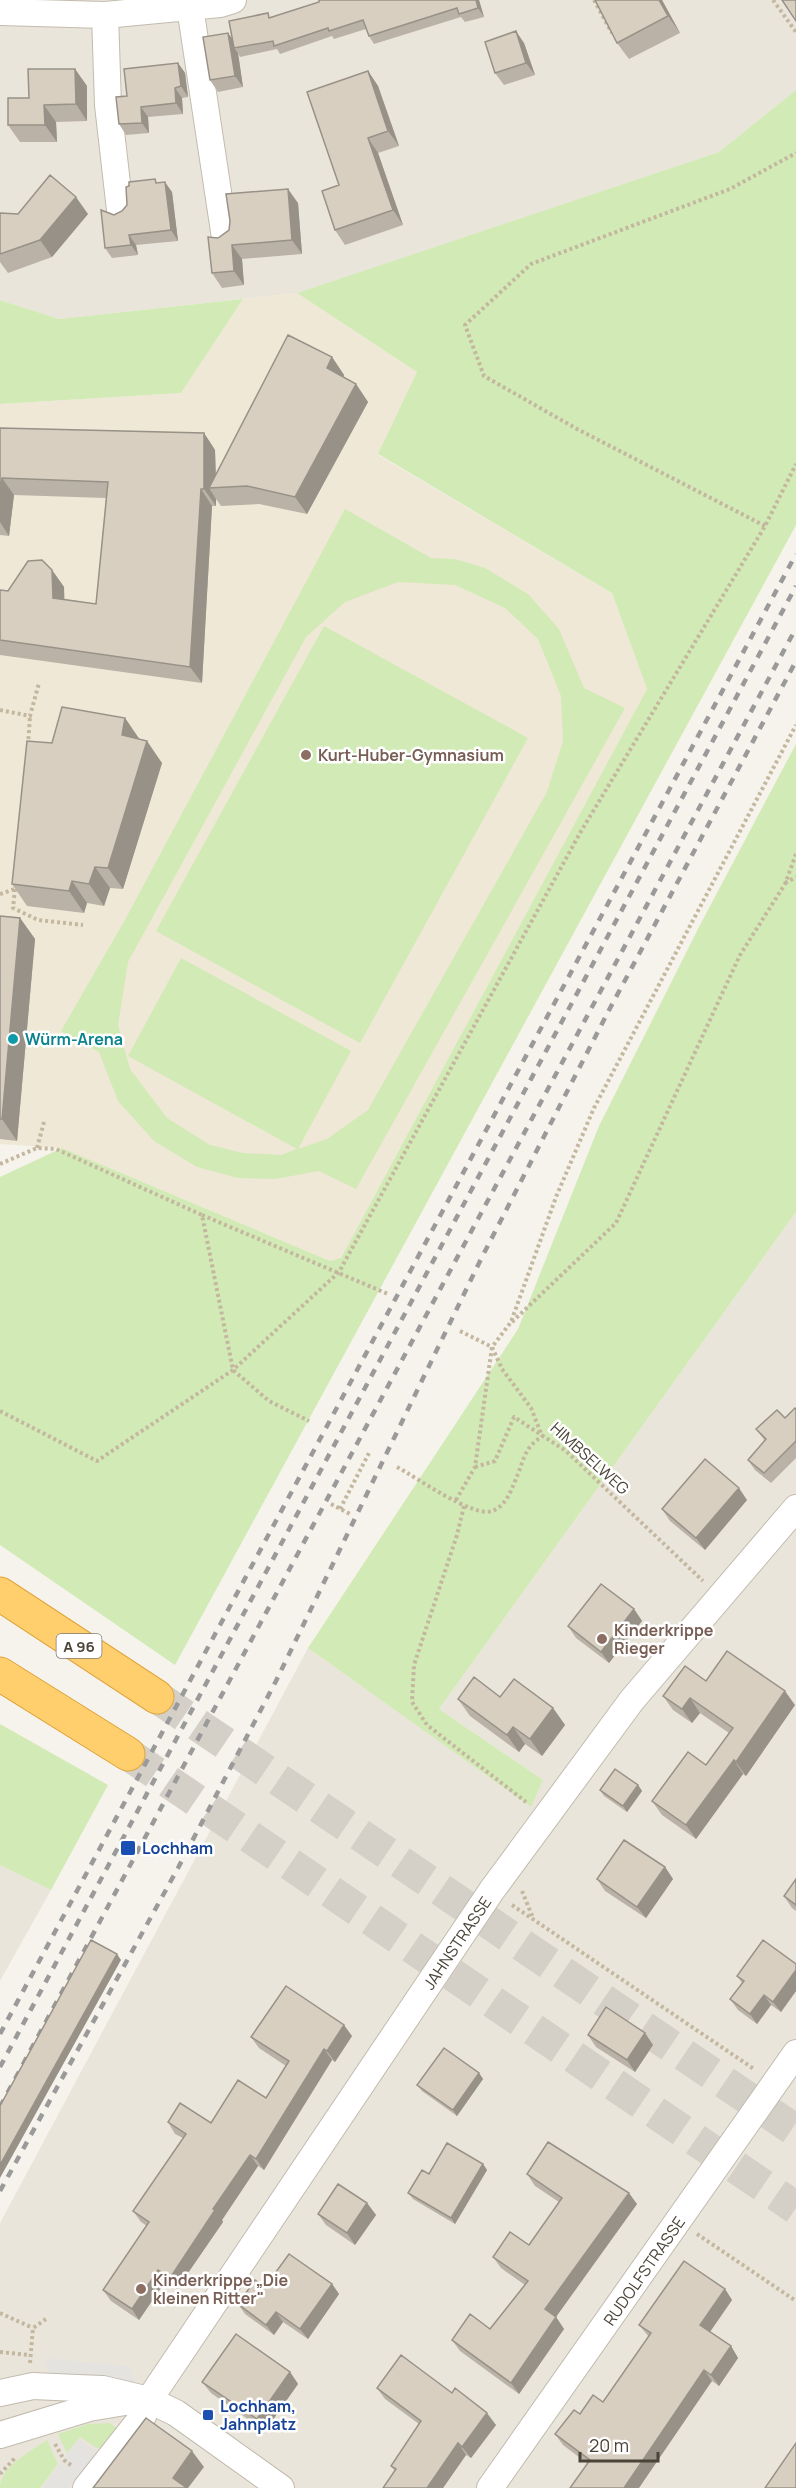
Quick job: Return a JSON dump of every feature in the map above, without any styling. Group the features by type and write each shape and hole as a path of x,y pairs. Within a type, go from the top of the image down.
{"highway":[{"name":"A 96","path":"0,1594 157,1697"},
{"path":"0,1674 128,1754"}],"street":[{"path":"0,12 40,7 105,15 190,7 233,0"},
{"path":"190,7 225,238"},
{"path":"105,15 108,105 120,210"},
{"name":"JAHNSTRASSE","path":"86,2488 143,2416 149,2400 492,1890 632,1700 796,1508"},
{"name":"RUDOLFSTRASSE","path":"490,2488 796,2053"},
{"path":"0,2393 33,2386 103,2389 149,2400 177,2413 281,2488"},
{"path":"0,2435 89,2408 120,2402 149,2400"}],"path":[{"path":"594,0 612,33"},
{"path":"773,0 796,32"},
{"path":"765,526 577,429 484,376 465,325 531,264 730,189 796,153"},
{"path":"0,1411 96,1461 233,1370 339,1272 580,832 765,526 796,464"},
{"path":"27,751 30,716 39,683"},
{"path":"0,710 30,716"},
{"path":"511,1322 556,1197 594,1108 796,725"},
{"path":"456,1500 475,1467 492,1347 511,1322 616,1223 740,955 785,884 796,854"},
{"path":"16,877 13,908 38,920 83,925"},
{"path":"785,884 796,877"},
{"path":"0,894 15,889"},
{"path":"37,1148 44,1122"},
{"path":"0,1164 37,1148 56,1149 202,1215 388,1294"},
{"path":"202,1215 233,1370 269,1401 309,1420"},
{"path":"460,1331 492,1347"},
{"name":"HIMBSELWEG","path":"492,1347 502,1369 531,1408 543,1436 552,1439 567,1451 719,1596"},
{"path":"397,1467 464,1506 492,1511 507,1500 531,1443 543,1436 513,1417 495,1461 475,1467"},
{"path":"340,1509 369,1453"},
{"path":"331,1504 350,1514"},
{"path":"464,1506 457,1535 414,1665 412,1702 427,1725 546,1816"},
{"path":"492,1890 774,2083"},
{"path":"679,2221 796,2301"},
{"path":"0,2313 33,2328"},
{"path":"33,2386 29,2355 33,2328 46,2319"},
{"path":"0,2352 29,2355"}],"shaded area":[{"path":"0,0 796,0 796,90 719,152 297,293 59,319 0,300"},
{"name":"Kurt-Huber-Gymnasium","path":"297,293 417,372 378,455 612,593 647,689 341,1258 330,1261 62,1148 0,1144 0,404 181,393 243,299"},
{"path":"796,1212 796,2488 0,2488 0,2223 308,1648 531,1806 543,1780 439,1709"},
{"path":"0,1865 51,1890 0,1981"},
{"path":"43,2358 128,2366 137,2385 52,2378"},
{"path":"79,2439 96,2452 68,2488 42,2488"}],"green space":[{"path":"796,90 796,525 175,1665 0,1545 0,1177 62,1148 330,1261 341,1258 647,689 612,593 378,454 417,372 297,293 719,152"},
{"path":"243,299 181,393 0,404 0,300 59,319"},
{"path":"345,509 431,558 455,559 485,568 528,594 559,629 584,688 625,708 356,1189 319,1171 275,1179 238,1178 197,1167 154,1141 118,1101 99,1052 61,1031 126,918","holes":["398,582 455,585 505,608 538,639 561,696 563,741 547,792 368,1110 327,1139 298,1149 351,1051 181,958 128,1056 297,1149 281,1155 243,1153 210,1145 167,1118 130,1069 118,1025 128,962 306,637 345,602"]},
{"path":"324,626 528,738 360,1043 156,931"},
{"path":"796,744 796,1212 439,1709 543,1780 531,1807 308,1648 518,1329 599,1126 700,925"},
{"path":"0,1724 108,1785 51,1890 0,1865"},
{"path":"109,2423 117,2428 104,2447 97,2448 80,2437 67,2453 58,2434 88,2424"},
{"path":"47,2440 58,2464 40,2488 0,2488 1,2480 11,2466"}],"building":[{"path":"319,0 476,0 478,8 459,14 457,8 369,36 363,20 329,31 328,28 274,46 273,41 234,48 229,21 268,13 269,18 319,2"},
{"path":"595,0 659,0 668,16 617,43"},
{"path":"782,0 796,0 796,21"},
{"path":"516,31 526,63 495,73 485,42"},
{"path":"228,33 235,76 210,80 203,37"},
{"path":"178,63 181,86 175,88 176,103 141,107 142,123 119,124 116,97 127,96 124,69"},
{"path":"28,69 75,69 76,104 44,105 45,125 8,125 8,98 29,98"},
{"path":"368,71 388,131 368,138 393,210 335,230 322,191 339,185 307,92"},
{"path":"50,175 76,197 40,240 0,254 0,213 18,214"},
{"path":"155,179 156,183 165,182 171,230 129,235 131,245 105,248 101,210 114,215 122,211 127,205 126,187 129,186 129,182"},
{"path":"288,189 292,240 232,245 234,271 212,273 208,237 218,238 229,230 226,194"},
{"path":"288,335 332,357 327,368 356,384 295,497 247,486 209,488"},
{"path":"0,428 204,433 204,489 201,489 190,667 0,640 0,590 8,591 28,561 42,560 52,570 53,598 96,604 108,482 2,478 0,496"},
{"path":"62,707 125,718 122,735 147,741 108,868 95,867 89,884 72,881 69,891 12,884 27,741 52,743"},
{"path":"0,916 20,918 2,1119 0,1119"},
{"path":"795,1408 796,1441 764,1473 748,1460 766,1439 756,1429 777,1410 785,1418"},
{"path":"705,1459 739,1488 696,1538 662,1509"},
{"path":"601,1584 634,1609 601,1652 568,1626"},
{"path":"727,1651 785,1691 736,1762 734,1760 686,1825 652,1801 688,1752 706,1765 733,1728 690,1698 682,1709 663,1696 685,1666 706,1681"},
{"path":"474,1677 500,1697 514,1679 553,1708 530,1739 513,1727 507,1735 458,1699"},
{"path":"615,1769 638,1785 623,1806 600,1790"},
{"path":"624,1840 665,1867 637,1907 597,1879"},
{"path":"796,1879 796,1905 784,1896"},
{"path":"91,1940 117,1954 0,2165 0,2106"},
{"path":"763,1940 796,1964 796,1970 773,2002 764,1995 750,2014 730,1999 744,1981 737,1976"},
{"path":"286,1986 344,2025 327,2051 324,2049 256,2159 250,2155 170,2278 158,2270 132,2309 103,2290 149,2222 133,2211 186,2134 168,2122 180,2103 211,2123 238,2080 266,2098 289,2061 251,2037"},
{"path":"606,2007 645,2033 627,2060 588,2035"},
{"path":"444,2048 479,2073 453,2110 417,2085"},
{"path":"548,2142 629,2193 545,2309 556,2317 511,2383 452,2340 470,2314 490,2329 528,2281 493,2257 510,2232 529,2245 562,2198 527,2174"},
{"path":"447,2143 483,2164 451,2218 408,2193 422,2170 429,2174"},
{"path":"338,2184 367,2203 347,2233 318,2214"},
{"path":"289,2254 332,2284 300,2329 276,2312 266,2325 238,2304 255,2280 265,2287"},
{"path":"684,2261 725,2289 700,2325 731,2346 711,2375 704,2370 624,2488 570,2488 590,2460 555,2434 574,2410 580,2414 593,2395 603,2402 651,2333 639,2325"},
{"path":"236,2334 290,2372 257,2419 202,2382"},
{"path":"401,2355 452,2393 455,2388 487,2413 462,2447 458,2443 427,2488 383,2488 396,2469 391,2466 421,2421 377,2388"},
{"path":"146,2418 192,2451 173,2478 187,2488 93,2488"},
{"path":"796,2443 796,2488 765,2488"}],"tunnel":[{"path":"157,1697 796,2131"},
{"path":"128,1754 796,2208"}],"railway":[{"path":"0,2034 796,554"},
{"path":"0,2067 796,586"},
{"path":"0,2107 796,628"},
{"path":"0,2191 178,1868 276,1681 481,1259 608,1012 796,661"}],"place":[{"name":"Kurt-Huber-Gymnasium","path":"306,755"},
{"name":"Würm-Arena","path":"13,1039"},
{"name":"Kinderkrippe Rieger","path":"602,1639"},
{"name":"Lochham","path":"128,1848"},
{"name":"Kinderkrippe „Die kleinen Ritter\"","path":"141,2289"},
{"name":"Lochham, Jahnplatz","path":"208,2415"}]}
